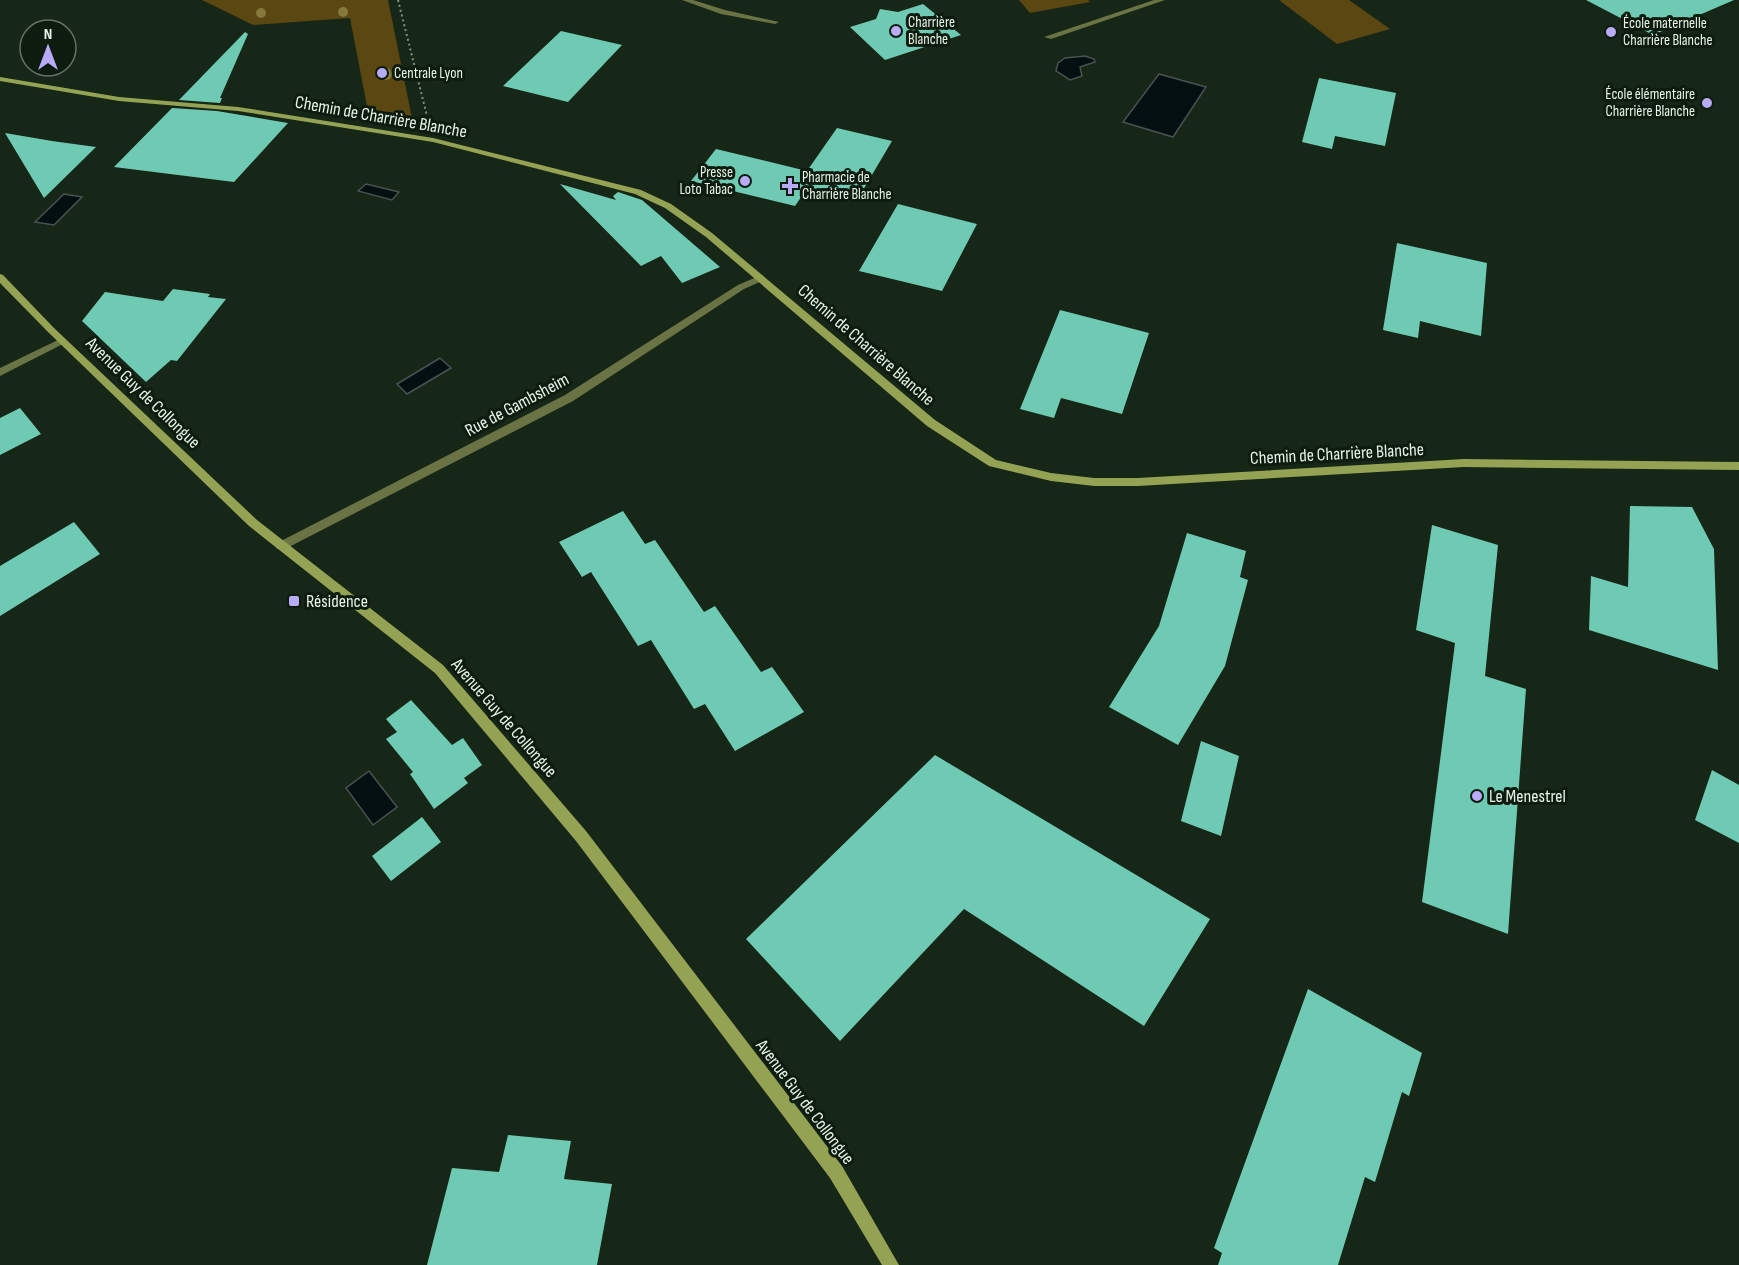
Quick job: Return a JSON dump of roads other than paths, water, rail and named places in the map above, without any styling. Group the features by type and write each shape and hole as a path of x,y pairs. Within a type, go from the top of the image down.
{"street":[{"path":"686,0 724,12 775,22"},
{"path":"1048,37 1161,0"},
{"name":"Chemin de Charrière Blanche","path":"0,79 119,99 238,110 434,140 638,192 668,206 684,217 761,278 932,423 993,463 1051,477 1094,482 1138,482 1464,463 1739,466"},
{"name":"Avenue Guy de Collongue","path":"0,277 62,341 253,523 439,669 581,836 836,1172 891,1265"},
{"name":"Rue de Gambsheim","path":"280,546 569,398 741,287 761,278"},
{"path":"0,372 62,341"}],"place":[{"name":"Charrière Blanche","path":"896,31"},
{"name":"École maternelle Charrière Blanche","path":"1611,32"},
{"name":"Centrale Lyon","path":"382,73"},
{"name":"École élémentaire Charrière Blanche","path":"1707,103"},
{"name":"Presse Loto Tabac","path":"745,181"},
{"name":"Pharmacie de Charrière Blanche","path":"790,186"},
{"name":"Résidence","path":"294,601"},
{"name":"Le Menestrel","path":"1477,796"}]}
